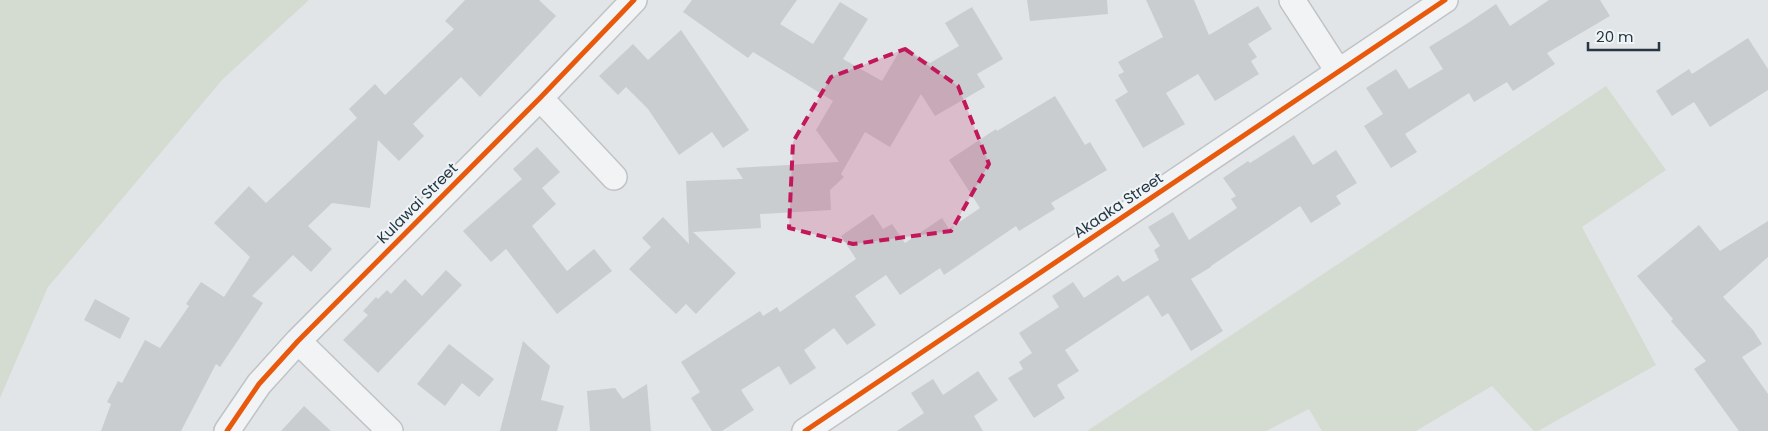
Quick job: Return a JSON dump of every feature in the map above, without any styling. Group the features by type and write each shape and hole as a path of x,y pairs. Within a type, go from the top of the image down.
{"street":[{"name":"Kulawai Street","path":"227,431 259,384 298,341 540,98 634,0"},
{"path":"1292,0 1338,71"},
{"name":"Akaaka Street","path":"805,431 1445,0"},
{"path":"540,98 614,177"},
{"path":"298,341 390,431"}],"highlighted area":[{"path":"905,49 958,86 989,164 951,231 853,244 789,228 793,142 831,77"}],"shaded area":[{"path":"0,0 309,0 222,80 48,287 0,398"},
{"path":"1606,86 1666,170 1582,227 1656,365 1538,431 1534,431 1492,386 1416,431 1322,431 1309,409 1266,431 1087,431"}],"building":[{"path":"465,0 539,0 556,16 480,97 461,77 413,124 424,136 399,161 378,140 370,208 332,203 308,226 332,249 311,272 293,255 252,296 263,303 220,367 216,364 181,431 101,431 111,404 107,402 118,381 122,383 145,340 160,348 189,306 186,304 201,282 224,297 250,257 214,223 249,186 266,203 357,118 349,109 375,84 385,95 454,29 445,21"},
{"path":"692,0 797,0 780,24 813,44 840,2 868,19 843,59 882,81 902,47 930,63 959,46 945,23 972,7 1003,59 977,74 985,87 935,116 921,94 890,147 865,132 841,174 844,177 830,190 831,210 760,214 761,228 693,232 736,273 696,314 686,304 676,314 629,269 651,247 642,238 663,217 689,244 686,181 743,179 736,168 839,162 816,130 833,101 753,52 748,58 683,12"},
{"path":"1027,0 1107,0 1108,14 1030,21"},
{"path":"1146,0 1194,0 1209,35 1258,6 1272,29 1248,44 1257,57 1251,61 1259,74 1215,101 1198,74 1166,93 1185,124 1143,148 1115,100 1128,92 1118,75 1124,72 1118,62 1163,37"},
{"path":"1549,0 1600,0 1610,16 1547,53 1555,64 1513,91 1507,82 1474,102 1469,93 1405,134 1417,152 1391,168 1364,126 1383,114 1366,88 1396,69 1409,89 1443,69 1429,47 1496,4 1510,26"},
{"path":"681,30 749,130 723,148 712,132 679,155 648,109 626,87 618,95 599,76 633,44 648,60"},
{"path":"1748,38 1768,69 1768,90 1710,127 1694,102 1672,116 1656,91 1689,69 1692,74"},
{"path":"1055,96 1085,145 1090,142 1107,170 1051,203 1055,209 1019,231 1016,226 944,275 940,268 900,295 886,275 855,296 876,325 847,345 834,328 804,350 816,368 790,385 779,366 741,390 754,410 722,431 712,431 691,398 700,392 681,362 760,311 763,316 777,307 780,312 856,259 841,236 873,214 883,229 892,224 905,243 942,218 949,229 980,208 949,160 996,129 997,131"},
{"path":"1294,135 1313,165 1336,150 1357,183 1336,196 1341,204 1311,223 1300,206 1191,279 1223,331 1191,351 1168,313 1162,317 1148,295 1065,350 1079,371 1057,385 1065,398 1034,418 1008,378 1023,369 1019,362 1032,353 1019,333 1059,307 1052,296 1073,282 1084,298 1118,275 1123,282 1159,260 1154,250 1160,246 1148,227 1173,212 1189,240 1237,208 1231,199 1236,196 1223,178 1248,161 1250,163"},
{"path":"537,147 560,172 542,188 556,204 532,226 567,271 594,249 612,271 557,314 506,249 491,262 463,231 522,179 513,169"},
{"path":"1768,221 1768,257 1723,297 1753,330 1762,344 1742,357 1768,394 1768,431 1739,431 1694,369 1706,361 1671,321 1673,319 1637,276 1699,225 1720,251"},
{"path":"446,270 462,285 378,373 343,340 368,315 363,311 376,297 378,299 387,290 391,294 405,279 422,296"},
{"path":"95,299 130,318 120,339 84,320"},
{"path":"523,341 550,366 541,400 564,406 557,431 500,431"},
{"path":"449,344 494,379 479,397 462,383 445,406 417,384"},
{"path":"978,371 998,400 974,416 983,431 897,431 924,413 911,393 933,379 943,395"},
{"path":"647,384 651,431 590,431 587,391 615,388 623,399"},
{"path":"304,406 331,431 281,431"}],"cycle path":[{"path":"227,431 259,384 298,341 540,98 634,0"},
{"path":"805,431 1445,0"}]}
